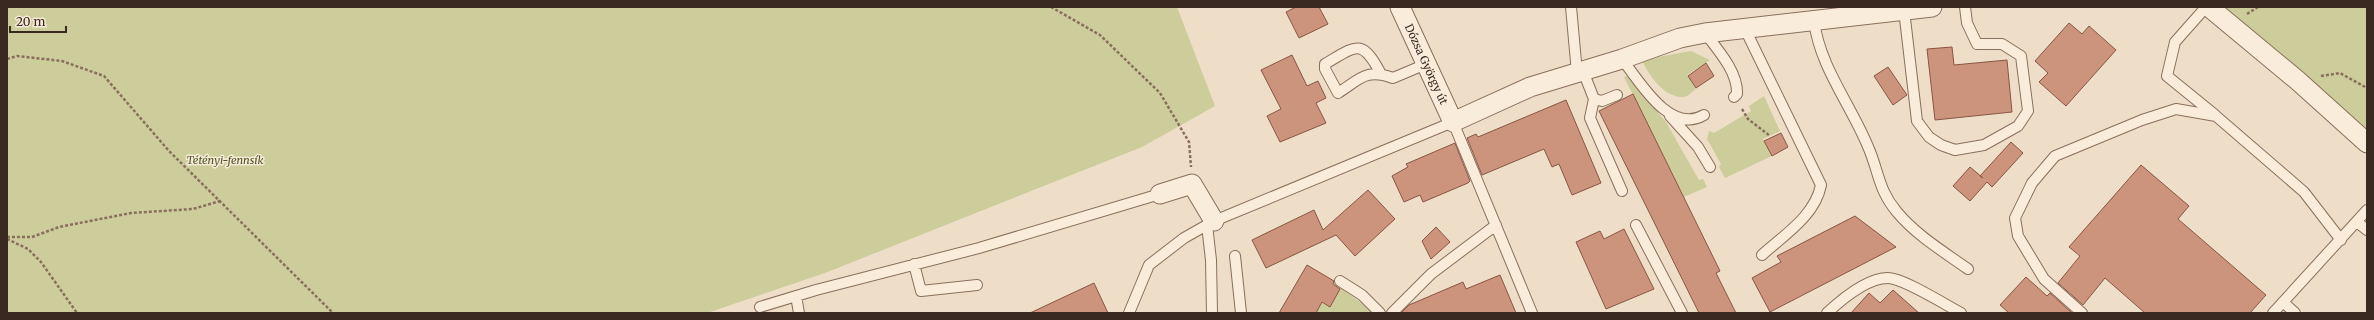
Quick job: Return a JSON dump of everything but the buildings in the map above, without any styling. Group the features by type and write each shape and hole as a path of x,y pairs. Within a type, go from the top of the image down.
{"street":[{"name":"Dózsa György út","path":"1400,7 1453,122"},
{"path":"1453,122 1530,87 1622,59 1680,38 1705,33 1932,7"},
{"path":"2207,7 2297,80 2367,143"},
{"path":"1160,194 1192,184 1211,223"}],"lane":[{"path":"1570,7 1580,72 1594,100 1590,118 1622,191"},
{"path":"1904,10 1917,121 1929,137 1941,145 1955,150 1984,145 2018,126 2028,111 2021,56 2002,44 1976,44 1967,23 1966,7"},
{"path":"2207,7 2175,42 2166,76 2216,116 2304,192 2340,240"},
{"path":"1814,21 1816,38 1822,56 1850,107 1870,150 1880,185 1897,212 1919,233 1968,269"},
{"path":"1745,29 1821,185 1818,199 1811,210 1762,255"},
{"path":"1705,33 1721,53 1737,84 1737,94 1734,96"},
{"path":"1381,74 1370,53 1362,48 1350,50 1325,64 1324,70 1338,93 1369,73 1381,74 1393,78 1426,64"},
{"path":"1622,59 1666,112 1698,147 1710,168"},
{"path":"1594,100 1602,101 1618,95"},
{"path":"2082,313 2044,279 2018,236 2015,218 2032,182 2055,156 2142,120 2176,109 2216,116"},
{"path":"1666,112 1677,119 1688,120 1704,115"},
{"path":"1129,313 1149,265 1184,238 1211,223 1453,122 1532,313"},
{"path":"760,307 914,264 979,248 1160,194"},
{"path":"2273,313 2367,210"},
{"path":"2357,222 2367,230"},
{"path":"1211,223 1212,313"},
{"path":"1392,313 1431,274 1496,225"},
{"path":"1636,225 1682,313"},
{"path":"1235,256 1241,313"},
{"path":"914,264 921,291 977,285"},
{"path":"1827,313 1864,284 1889,278 1906,284 1944,309 1961,313"},
{"path":"1340,281 1362,295 1380,313"},
{"path":"796,296 799,313"},
{"path":"2283,302 2295,313"}],"path":[{"path":"1051,7 1100,35 1160,92 1189,142 1192,184"},
{"path":"7,59 17,56 62,61 104,76 169,151 333,313"},
{"path":"2297,80 2340,73 2367,88"},
{"path":"1734,96 1748,119 1770,136"},
{"path":"7,238 32,237 59,227 131,213 193,209 220,201"},
{"path":"7,238 28,249 41,262 77,313"}],"green space":[{"name":"Tétényi-fennsík","path":"7,7 1177,7 1215,106 1142,147 825,273 707,313 7,313"},
{"path":"2224,7 2367,7 2367,132"},
{"path":"1691,51 1710,60 1687,75 1696,89 1689,95 1683,97 1670,94 1664,90 1653,79 1642,60"},
{"path":"1627,76 1666,122 1699,180 1703,179 1707,187 1684,197 1624,77"},
{"path":"1764,96 1780,131 1763,139 1772,156 1725,178 1719,167 1721,164 1707,139 1709,131 1714,133 1751,111 1749,106"},
{"path":"1341,288 1374,313 1316,313 1322,302 1330,306"}]}
